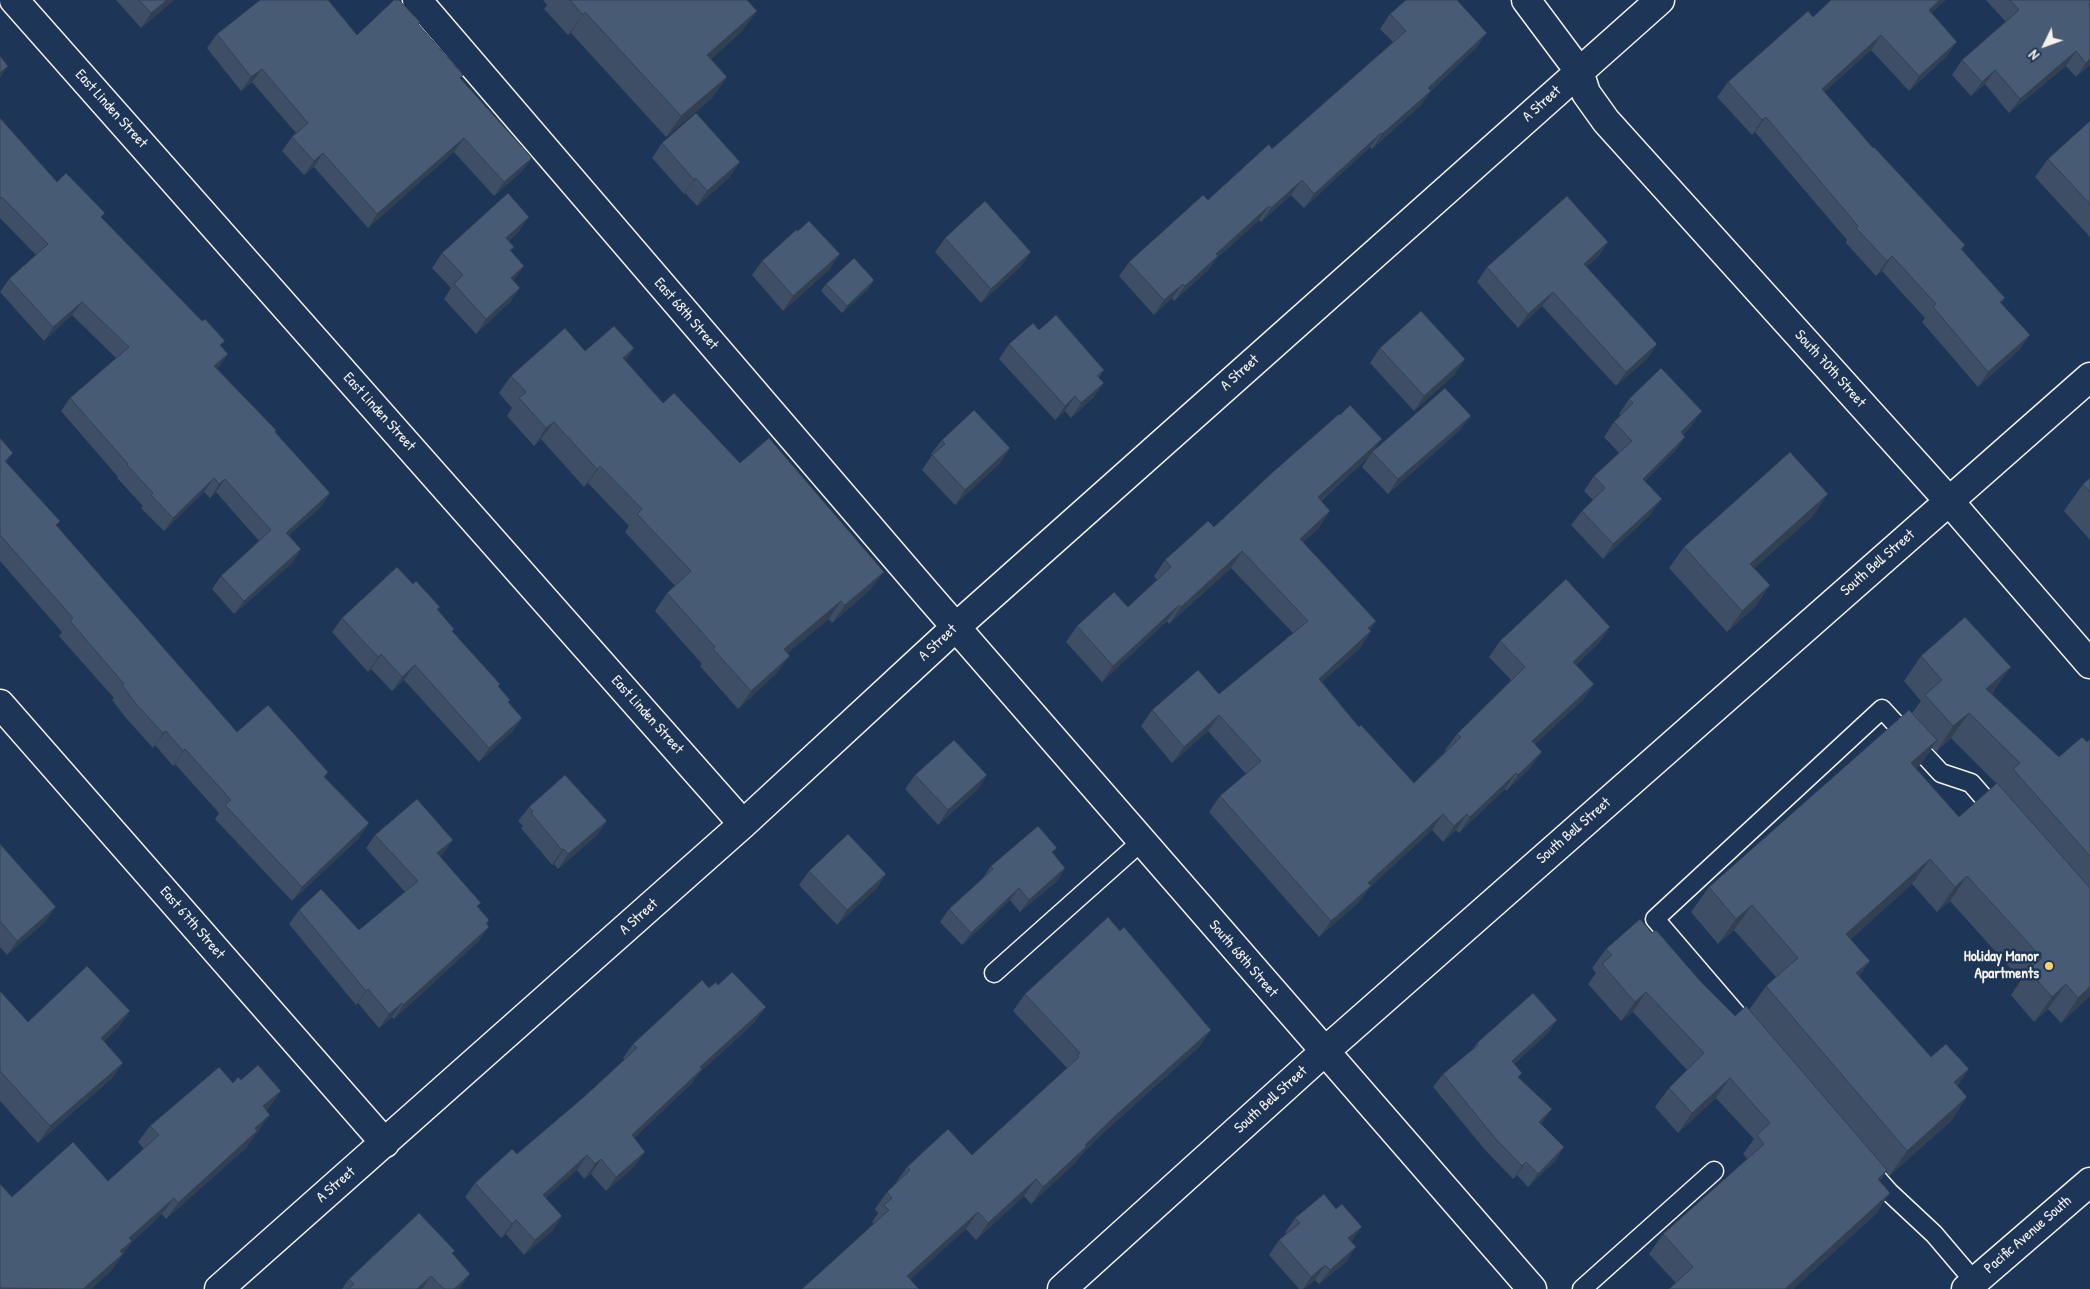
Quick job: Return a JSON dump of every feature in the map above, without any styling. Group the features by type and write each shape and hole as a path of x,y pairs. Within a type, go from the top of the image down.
{"street":[{"name":"East Linden Street","path":"14,0 743,824"},
{"name":"East 68th Street","path":"416,0 956,627"},
{"name":"South 70th Street","path":"1526,0 1579,70 1586,92 1606,121 1949,501 2090,664"},
{"name":"A Street","path":"219,1289 743,824 956,627 1579,70 1660,0"},
{"name":"South Bell Street","path":"1062,1289 1324,1052 2090,377"},
{"name":"South 68th Street","path":"956,627 1532,1289"},
{"name":"East 67th Street","path":"0,704 385,1143"},
{"name":"Pacific Avenue South","path":"1970,1285 2090,1182"}],"lane":[{"path":"1762,1044 1655,919 1882,709 1941,773 1971,783 2010,828"},
{"path":"994,973 1142,841"},
{"path":"1864,1163 1889,1192 1934,1234 1970,1285"},
{"path":"1582,1289 1714,1171"}],"building":[{"path":"139,0 167,0 151,13"},
{"path":"260,0 328,0 357,35 394,0 399,0 420,22 418,24 463,75 460,78 532,158 504,182 464,138 377,214 323,153 314,161 292,137 308,123 262,69 251,77 217,34"},
{"path":"570,0 747,0 757,11 707,55 727,77 681,116 585,12 583,15"},
{"path":"1406,0 1457,0 1487,33 1428,88 1431,91 1381,133 1314,194 1302,180 1271,208 1269,206 1216,254 1218,256 1185,286 1183,284 1164,300 1129,262 1203,195 1208,200 1269,144 1272,149 1406,31 1390,14"},
{"path":"1831,0 1940,0 1929,10 1957,42 1919,76 1881,35 1822,89 1873,148 1965,245 1961,249 2005,298 2000,302 2030,335 1988,372 1933,307 1936,304 1892,256 1887,261 1856,228 1858,226 1766,117 1762,120 1728,82 1808,11 1813,17"},
{"path":"2010,0 2090,0 2090,59 2086,63 2076,51 2020,99 1995,70 1982,82 1962,60 2019,10"},
{"path":"0,56 8,66 0,73"},
{"path":"696,113 740,162 707,191 696,178 694,180 662,143"},
{"path":"0,118 57,182 66,173 105,213 101,217 202,321 205,319 225,341 220,345 228,354 214,366 276,430 275,432 330,493 286,533 301,549 244,601 221,576 271,530 225,479 219,484 214,478 173,518 151,495 153,493 70,398 129,347 82,302 53,327 9,279 48,244 2,197 0,199"},
{"path":"2090,121 2090,204 2048,159"},
{"path":"508,193 529,217 506,238 514,247 510,250 524,266 511,278 520,288 486,319 454,284 463,275 442,253"},
{"path":"1567,196 1608,242 1584,264 1657,344 1626,372 1553,292 1528,314 1487,267"},
{"path":"985,201 1031,252 991,289 945,238"},
{"path":"809,221 840,254 793,296 762,261 796,230 798,231"},
{"path":"854,258 874,280 847,306 826,284"},
{"path":"1421,311 1465,359 1424,396 1380,348"},
{"path":"1056,315 1104,370 1097,376 1104,383 1081,403 1075,396 1065,406 1009,344 1033,323 1039,330"},
{"path":"614,326 634,348 623,358 663,403 674,393 740,463 769,438 884,572 845,605 841,601 784,649 790,656 751,691 713,649 715,647 667,593 691,571 637,514 642,509 600,466 597,469 554,422 546,428 519,398 526,392 511,376 565,328 585,351"},
{"path":"1661,368 1702,411 1681,432 1685,437 1643,479 1662,499 1613,544 1582,511 1605,488 1594,476 1632,441 1614,422 1633,403 1629,399"},
{"path":"1445,388 1471,416 1398,479 1372,452"},
{"path":"1350,405 1382,439 1318,497 1330,511 1300,539 1376,621 1368,628 1371,631 1319,679 1359,727 1361,725 1414,783 1461,737 1457,734 1525,667 1500,641 1566,579 1610,627 1573,662 1594,684 1532,741 1542,752 1518,775 1516,773 1470,817 1467,814 1454,826 1443,814 1368,883 1371,886 1331,921 1220,796 1261,761 1219,715 1184,747 1152,710 1198,670 1219,694 1308,621 1242,551 1181,607 1179,605 1113,666 1077,626 1114,592 1128,607 1171,567 1165,560 1208,521 1214,527 1273,472"},
{"path":"974,410 1010,448 965,490 932,455 945,444 942,440"},
{"path":"0,438 13,453 5,461 60,521 56,525 237,732 268,705 328,772 324,777 369,823 302,887 225,805 231,800 185,749 183,751 166,731 163,733 136,704 122,685 124,684 70,621 73,618 0,535"},
{"path":"1790,452 1828,494 1750,564 1770,585 1742,611 1684,547"},
{"path":"2090,478 2090,492 2083,484"},
{"path":"397,567 413,584 416,581 440,607 437,609 454,629 452,631 500,684 498,686 510,700 508,702 522,718 489,748 415,665 402,677 381,654 378,657 342,618"},
{"path":"1965,617 2011,667 1986,689 2059,757 2082,737 2087,742 2090,739 2090,856 2013,769 2020,763 1969,713 1953,726 1925,695 1942,680 1921,656"},
{"name":"Holiday Manor Apartments","path":"1909,710 1937,740 1911,763 1959,817 1997,783 2090,888 2090,987 2078,998 2066,984 2052,997 2028,970 2042,958 1967,876 1955,887 1930,859 1846,934 1870,961 1856,973 1931,1057 1946,1044 1969,1069 1954,1082 1967,1097 1907,1151 1766,986 1798,958 1752,905 1736,919 1709,887"},
{"path":"954,740 987,775 948,810 915,775"},
{"path":"565,775 607,821 568,854 564,849 562,850 531,813 533,812 529,807"},
{"path":"417,799 453,840 437,853 481,903 477,906 489,920 486,923 489,927 403,1005 402,1003 389,1014 368,989 366,991 299,910 321,889 359,930 418,881 375,835"},
{"path":"1038,826 1057,848 1052,852 1065,868 1029,900 1019,888 971,933 949,909 993,869 991,866"},
{"path":"848,834 886,874 847,910 809,871"},
{"path":"0,844 56,907 17,941 0,921"},
{"path":"1108,917 1120,931 1124,927 1211,1030 1114,1117 1085,1145 1087,1146 1043,1187 1036,1179 988,1223 978,1212 907,1276 919,1289 802,1289 889,1210 884,1205 892,1198 887,1192 910,1170 907,1167 948,1129 972,1155 1079,1057 1077,1055 1080,1053 1025,994"},
{"path":"1640,919 1652,933 1656,930 1701,982 1735,1016 1746,1006 1887,1170 1878,1179 1890,1193 1785,1289 1669,1289 1693,1267 1663,1234 1764,1144 1757,1135 1770,1123 1730,1078 1692,1113 1669,1088 1704,1053 1646,992 1635,1002 1602,964 1612,955 1606,949"},
{"path":"87,966 130,1011 101,1038 123,1063 50,1126 0,1071 0,991 28,1022"},
{"path":"732,972 766,1007 700,1067 702,1069 632,1135 645,1152 616,1177 601,1159 595,1164 587,1155 543,1195 562,1216 535,1240 516,1220 512,1224 475,1183 512,1149 517,1154 585,1096 637,1048 633,1044 702,980 709,988 716,982 718,985"},
{"path":"1533,993 1557,1020 1512,1061 1522,1073 1518,1077 1552,1109 1539,1122 1564,1147 1538,1174 1526,1162 1522,1166 1495,1138 1443,1074 1478,1045 1477,1043"},
{"path":"258,1065 281,1091 263,1106 270,1115 255,1128 257,1131 178,1203 174,1198 129,1238 132,1241 120,1251 123,1254 83,1289 0,1288 0,1184 12,1197 73,1142 108,1181 159,1135 150,1126 219,1067 233,1083 238,1077 241,1080"},
{"path":"1324,1194 1336,1209 1342,1204 1362,1227 1348,1238 1356,1247 1330,1270 1325,1265 1311,1277 1279,1240 1300,1223 1295,1218"},
{"path":"419,1213 455,1251 452,1253 470,1274 454,1289 444,1289 431,1276 417,1289 348,1289 354,1284 349,1279"}],"place":[{"name":"Holiday Manor Apartments","path":"2049,966"}]}
